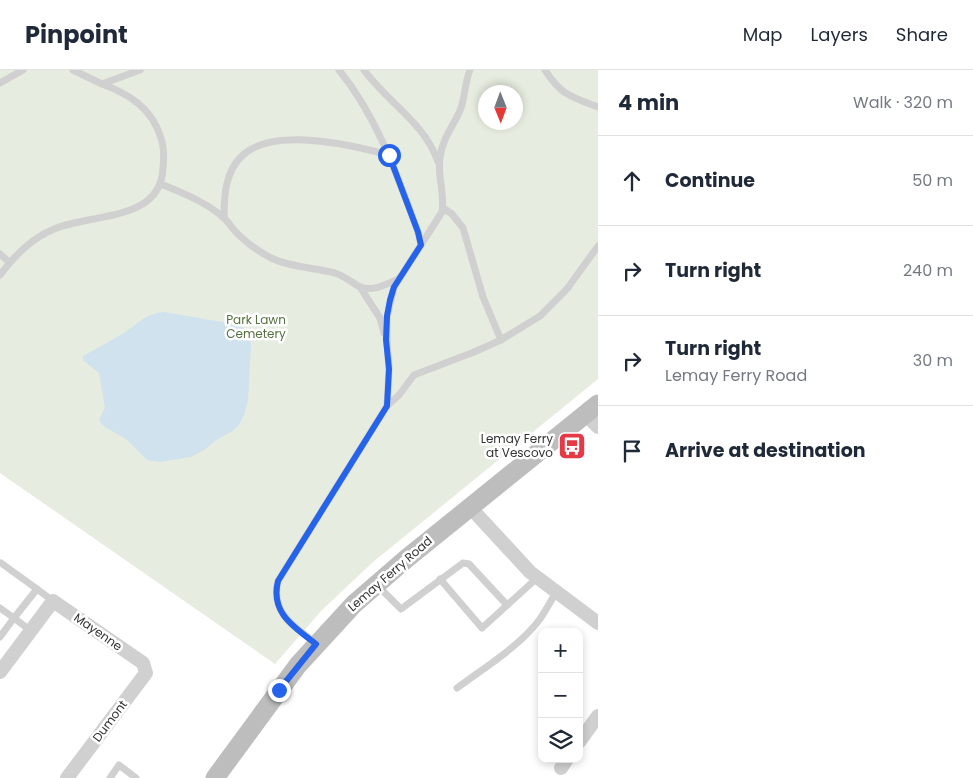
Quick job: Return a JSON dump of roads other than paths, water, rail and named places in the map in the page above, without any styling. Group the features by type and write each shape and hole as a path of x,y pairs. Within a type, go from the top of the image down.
{"main road":[{"name":"Lemay Ferry Road","path":"215,778 279,690 316,644 348,610 376,584 470,507 594,415"}],"street":[{"path":"470,507 530,572 598,623"},
{"path":"3,663 31,631 53,601"},
{"name":"Mayenne","path":"53,601 143,663"},
{"name":"Dumont","path":"67,778 146,673 143,663"},
{"path":"583,737 598,716"}],"lane":[{"path":"0,83 23,70"},
{"path":"0,275 9,262 34,240 53,229 73,222 115,215 137,208 153,198 160,189 164,159 162,140 158,130 144,109 122,91 73,70"},
{"path":"102,84 140,70"},
{"path":"339,70 358,95 382,137 416,225 421,245"},
{"path":"364,70 420,129 433,148 439,165 444,200 442,212 398,279 390,300 386,340 389,369 387,406"},
{"path":"439,165 443,144 461,108 470,70"},
{"path":"545,70 555,85 566,94 598,107"},
{"path":"224,218 225,190 230,175 244,154 257,147 272,142 326,141 389,155"},
{"path":"161,184 196,200 224,218 240,236 271,258 288,265 335,273 350,280 360,287 380,318 386,340"},
{"path":"443,208 452,214 463,228 483,297 501,340"},
{"path":"316,644 291,625 284,616 276,599 275,591 278,581 387,406 399,395 414,375 501,340 540,316 567,289 598,246"},
{"path":"0,254 9,262"},
{"path":"360,287 383,286 398,279"},
{"path":"376,584 401,609 463,563 469,564 507,605"},
{"path":"1,564 53,601"},
{"path":"440,579 482,628 537,578"},
{"path":"0,637 37,589"},
{"path":"457,688 514,645 528,632 540,618 556,592"},
{"path":"0,608 31,631"},
{"path":"110,778 119,765 136,778"}],"water":[{"path":"164,312 234,324 244,328 249,335 251,345 248,400 239,425 191,457 160,462 147,460 126,439 100,422 100,417 105,408 99,373 83,360 83,356 127,331 148,316"}],"place":[{"name":"Lemay Ferry at Vescovo","path":"572,446"}],"park label":[{"name":"Park Lawn Cemetery","path":"256,327"}]}
